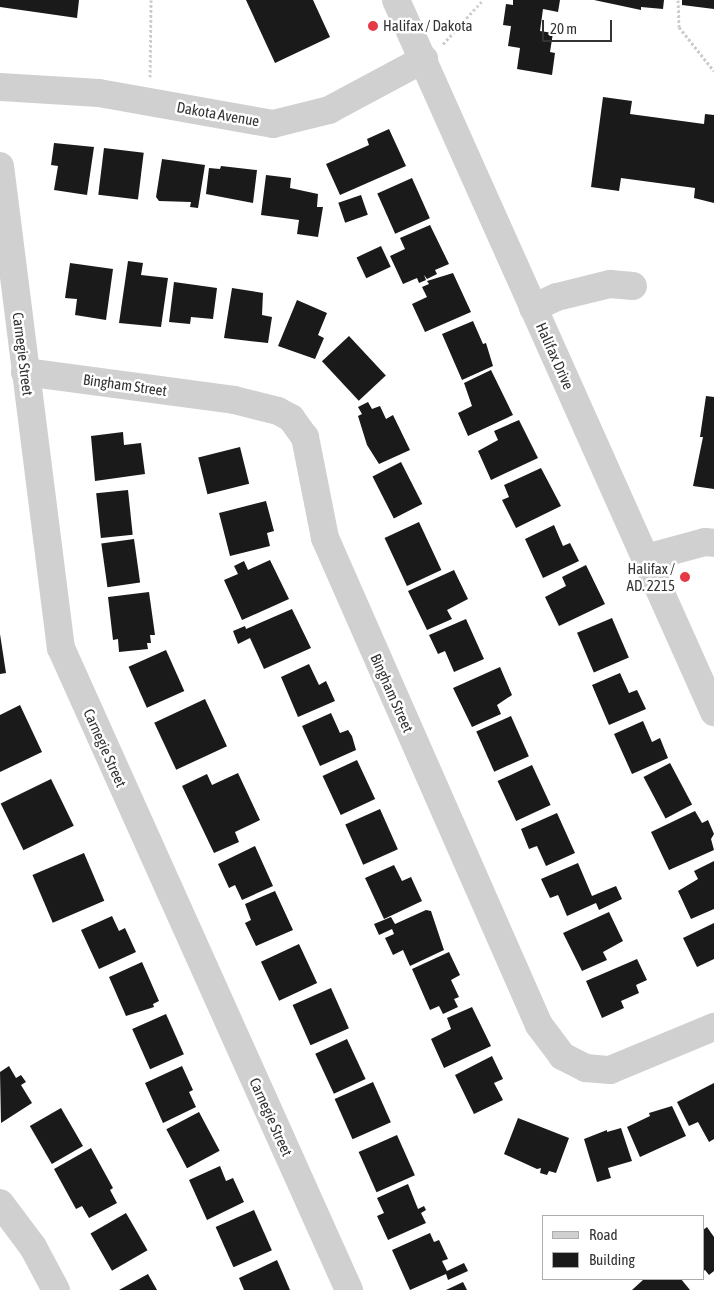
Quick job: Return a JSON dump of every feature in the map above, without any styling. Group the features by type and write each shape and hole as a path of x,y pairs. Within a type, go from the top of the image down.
{"street":[{"name":"Halifax Drive","path":"396,0 433,52 533,308 714,712"},
{"name":"Dakota Avenue","path":"0,88 99,93 273,124 329,110 433,52"},
{"name":"Carnegie Street","path":"0,166 61,648 348,1290"},
{"path":"533,308 557,297 610,284 632,286"},
{"name":"Bingham Street","path":"25,372 234,400 278,411 291,418 305,437 325,538 539,1025 562,1056 586,1068 610,1070 714,1028"},
{"path":"646,558 705,542 714,543"},
{"path":"0,1203 33,1247 56,1290"}],"path":[{"path":"148,102 151,0"},
{"path":"433,52 483,0"},
{"path":"678,0 678,27 714,71"}],"building":[{"path":"0,0 79,0 77,18 0,7"},
{"path":"246,0 313,0 330,37 275,63"},
{"path":"513,0 560,0 558,12 543,9 540,31 553,33 550,52 555,53 552,75 517,69 520,48 508,46 511,26 503,25 506,4 513,5"},
{"path":"594,0 664,0 663,9 641,7 641,10"},
{"path":"682,0 714,0 714,9 682,5"},
{"path":"603,97 632,101 630,114 704,124 705,114 714,115 714,203 694,198 695,188 621,178 619,191 591,187"},
{"path":"389,129 406,166 340,195 326,164 369,145 367,139"},
{"path":"54,143 94,147 87,195 54,190 58,166 51,165"},
{"path":"104,148 144,153 138,200 98,195"},
{"path":"162,159 205,165 198,208 190,207 191,202 159,201 156,197"},
{"path":"221,166 257,170 253,203 206,194 209,168 220,169"},
{"path":"266,175 291,178 290,188 318,194 317,207 323,207 318,237 297,234 299,220 261,215"},
{"path":"412,178 430,218 395,234 377,193"},
{"path":"361,195 368,215 345,223 338,203"},
{"path":"430,225 449,264 435,270 437,274 427,279 424,275 426,280 419,283 417,278 403,284 390,256 405,249 400,238"},
{"path":"381,246 391,267 366,278 357,257"},
{"path":"128,261 143,263 141,275 168,278 161,327 119,323"},
{"path":"70,263 113,269 106,320 75,315 77,299 65,298"},
{"path":"453,273 471,312 425,332 412,304 427,297 422,287 429,284 427,281"},
{"path":"174,282 217,288 213,319 191,317 190,324 169,322"},
{"path":"232,288 263,293 262,315 272,317 268,343 224,338"},
{"path":"297,300 327,313 318,335 324,338 315,359 278,346"},
{"path":"473,321 483,344 486,343 493,366 462,380 442,334"},
{"path":"349,336 386,375 359,401 322,361"},
{"path":"491,370 513,415 468,436 458,413 472,406 464,383"},
{"path":"706,396 714,397 714,489 693,486 703,437 700,437"},
{"path":"368,402 372,409 380,406 386,419 393,415 410,450 379,464 367,445 358,416 362,414 358,407"},
{"path":"519,420 538,458 491,480 478,451 498,440 494,431"},
{"path":"123,432 124,445 141,443 145,474 95,481 91,436"},
{"path":"240,447 249,484 207,494 198,457"},
{"path":"401,462 422,504 394,518 372,477"},
{"path":"541,468 561,506 516,528 502,500 509,497 504,485"},
{"path":"128,490 133,535 101,538 96,493"},
{"path":"266,501 274,531 267,533 270,546 230,556 219,513"},
{"path":"419,522 441,570 407,586 385,538"},
{"path":"554,525 563,546 570,543 579,561 543,578 525,539"},
{"path":"134,539 140,583 107,587 101,544"},
{"path":"270,560 289,599 242,620 224,580 238,574 234,566 244,561 248,570"},
{"path":"586,565 605,604 559,626 545,597 566,586 562,577"},
{"path":"454,570 468,599 447,610 452,619 427,630 408,591"},
{"path":"149,592 155,635 150,635 151,643 147,643 148,649 119,652 118,639 113,640 108,597"},
{"path":"292,609 311,648 264,669 250,638 238,644 233,631 245,626 246,629"},
{"path":"612,618 629,658 594,672 577,633"},
{"path":"466,619 484,659 454,672 445,651 438,654 429,635"},
{"path":"0,634 6,673 0,674"},
{"path":"166,650 184,691 147,708 129,667"},
{"path":"309,664 319,685 326,681 335,701 298,717 281,677"},
{"path":"500,667 512,695 497,705 501,714 472,727 453,688"},
{"path":"620,673 629,693 637,690 646,709 609,725 592,685"},
{"path":"205,699 227,746 176,770 154,723"},
{"path":"20,705 42,752 0,772 0,715"},
{"path":"331,713 340,733 348,730 356,750 320,766 302,726"},
{"path":"511,716 529,756 494,772 476,731"},
{"path":"643,721 652,742 660,738 668,758 632,774 614,734"},
{"path":"357,760 375,799 341,815 323,776"},
{"path":"670,763 692,804 666,819 644,777"},
{"path":"532,765 551,805 516,821 498,781"},
{"path":"238,773 260,820 235,832 239,842 214,853 182,786 207,774 212,785"},
{"path":"51,779 74,826 23,850 1,804"},
{"path":"380,809 398,849 363,865 345,824"},
{"path":"695,811 702,823 708,820 714,834 711,839 714,850 669,870 651,832"},
{"path":"557,813 575,853 546,866 537,846 529,849 521,829"},
{"path":"255,846 273,886 242,900 235,885 229,888 218,864"},
{"path":"84,853 104,901 53,923 32,875"},
{"path":"714,861 714,909 691,919 678,891 698,879 694,871"},
{"path":"578,863 592,896 616,886 622,899 599,910 596,903 567,916 558,895 550,898 541,879"},
{"path":"394,865 402,881 411,877 422,901 384,919 365,878"},
{"path":"275,891 293,930 256,946 245,923 251,920 245,904"},
{"path":"426,910 431,911 444,950 410,966 403,950 393,955 385,938 394,934 392,929 379,935 374,924 391,917 395,924"},
{"path":"609,912 623,941 603,952 607,960 582,971 563,933"},
{"path":"112,916 119,931 125,928 136,952 99,969 81,930"},
{"path":"714,923 714,959 697,967 683,938"},
{"path":"299,944 317,983 279,1001 261,962"},
{"path":"449,952 460,975 451,980 459,997 454,999 458,1007 443,1014 439,1006 430,1010 412,969"},
{"path":"637,959 647,980 636,985 639,993 621,1001 624,1008 602,1018 586,981"},
{"path":"142,962 159,1001 153,1004 154,1007 126,1016 109,977"},
{"path":"331,988 349,1028 311,1045 293,1005"},
{"path":"472,1007 491,1046 444,1068 431,1039 451,1029 447,1018"},
{"path":"166,1014 184,1054 150,1069 132,1029"},
{"path":"347,1039 366,1079 334,1094 315,1054"},
{"path":"492,1056 503,1079 494,1083 503,1100 474,1114 455,1075"},
{"path":"9,1066 16,1078 21,1075 26,1082 21,1085 32,1103 1,1123 0,1072"},
{"path":"182,1066 193,1090 189,1092 196,1107 163,1123 145,1083"},
{"path":"373,1082 391,1122 353,1139 335,1099"},
{"path":"714,1083 714,1139 709,1142 698,1122 689,1126 677,1102"},
{"path":"672,1106 686,1136 640,1157 627,1127 650,1116 649,1113"},
{"path":"61,1108 83,1146 52,1164 30,1126"},
{"path":"199,1112 220,1151 187,1168 166,1129"},
{"path":"518,1118 569,1138 556,1173 549,1171 547,1175 540,1173 541,1168 537,1169 504,1154"},
{"path":"621,1128 632,1161 608,1168 611,1178 597,1182 584,1139 607,1130 607,1132"},
{"path":"397,1135 415,1175 377,1192 359,1152"},
{"path":"91,1148 113,1188 110,1190 117,1203 89,1218 82,1206 76,1209 54,1169"},
{"path":"220,1166 226,1181 233,1178 244,1202 207,1220 189,1180"},
{"path":"408,1184 418,1209 424,1206 426,1210 421,1213 426,1223 388,1240 377,1216 384,1213 377,1198"},
{"path":"254,1210 272,1250 234,1267 216,1227"},
{"path":"126,1213 148,1250 112,1271 90,1234"},
{"path":"707,1227 714,1237 714,1271 709,1275 704,1270 704,1229"},
{"path":"430,1233 434,1242 439,1240 448,1259 442,1261 447,1271 464,1263 468,1271 448,1280 446,1274 410,1290 392,1250"},
{"path":"277,1260 290,1290 244,1290 239,1278"},
{"path":"148,1274 157,1290 119,1290"},
{"path":"643,1280 682,1280 690,1290 632,1290"},
{"path":"463,1282 467,1290 446,1290"}],"place":[{"name":"Halifax / Dakota","path":"373,26"},
{"name":"Halifax / AD. 2215","path":"685,577"}]}
